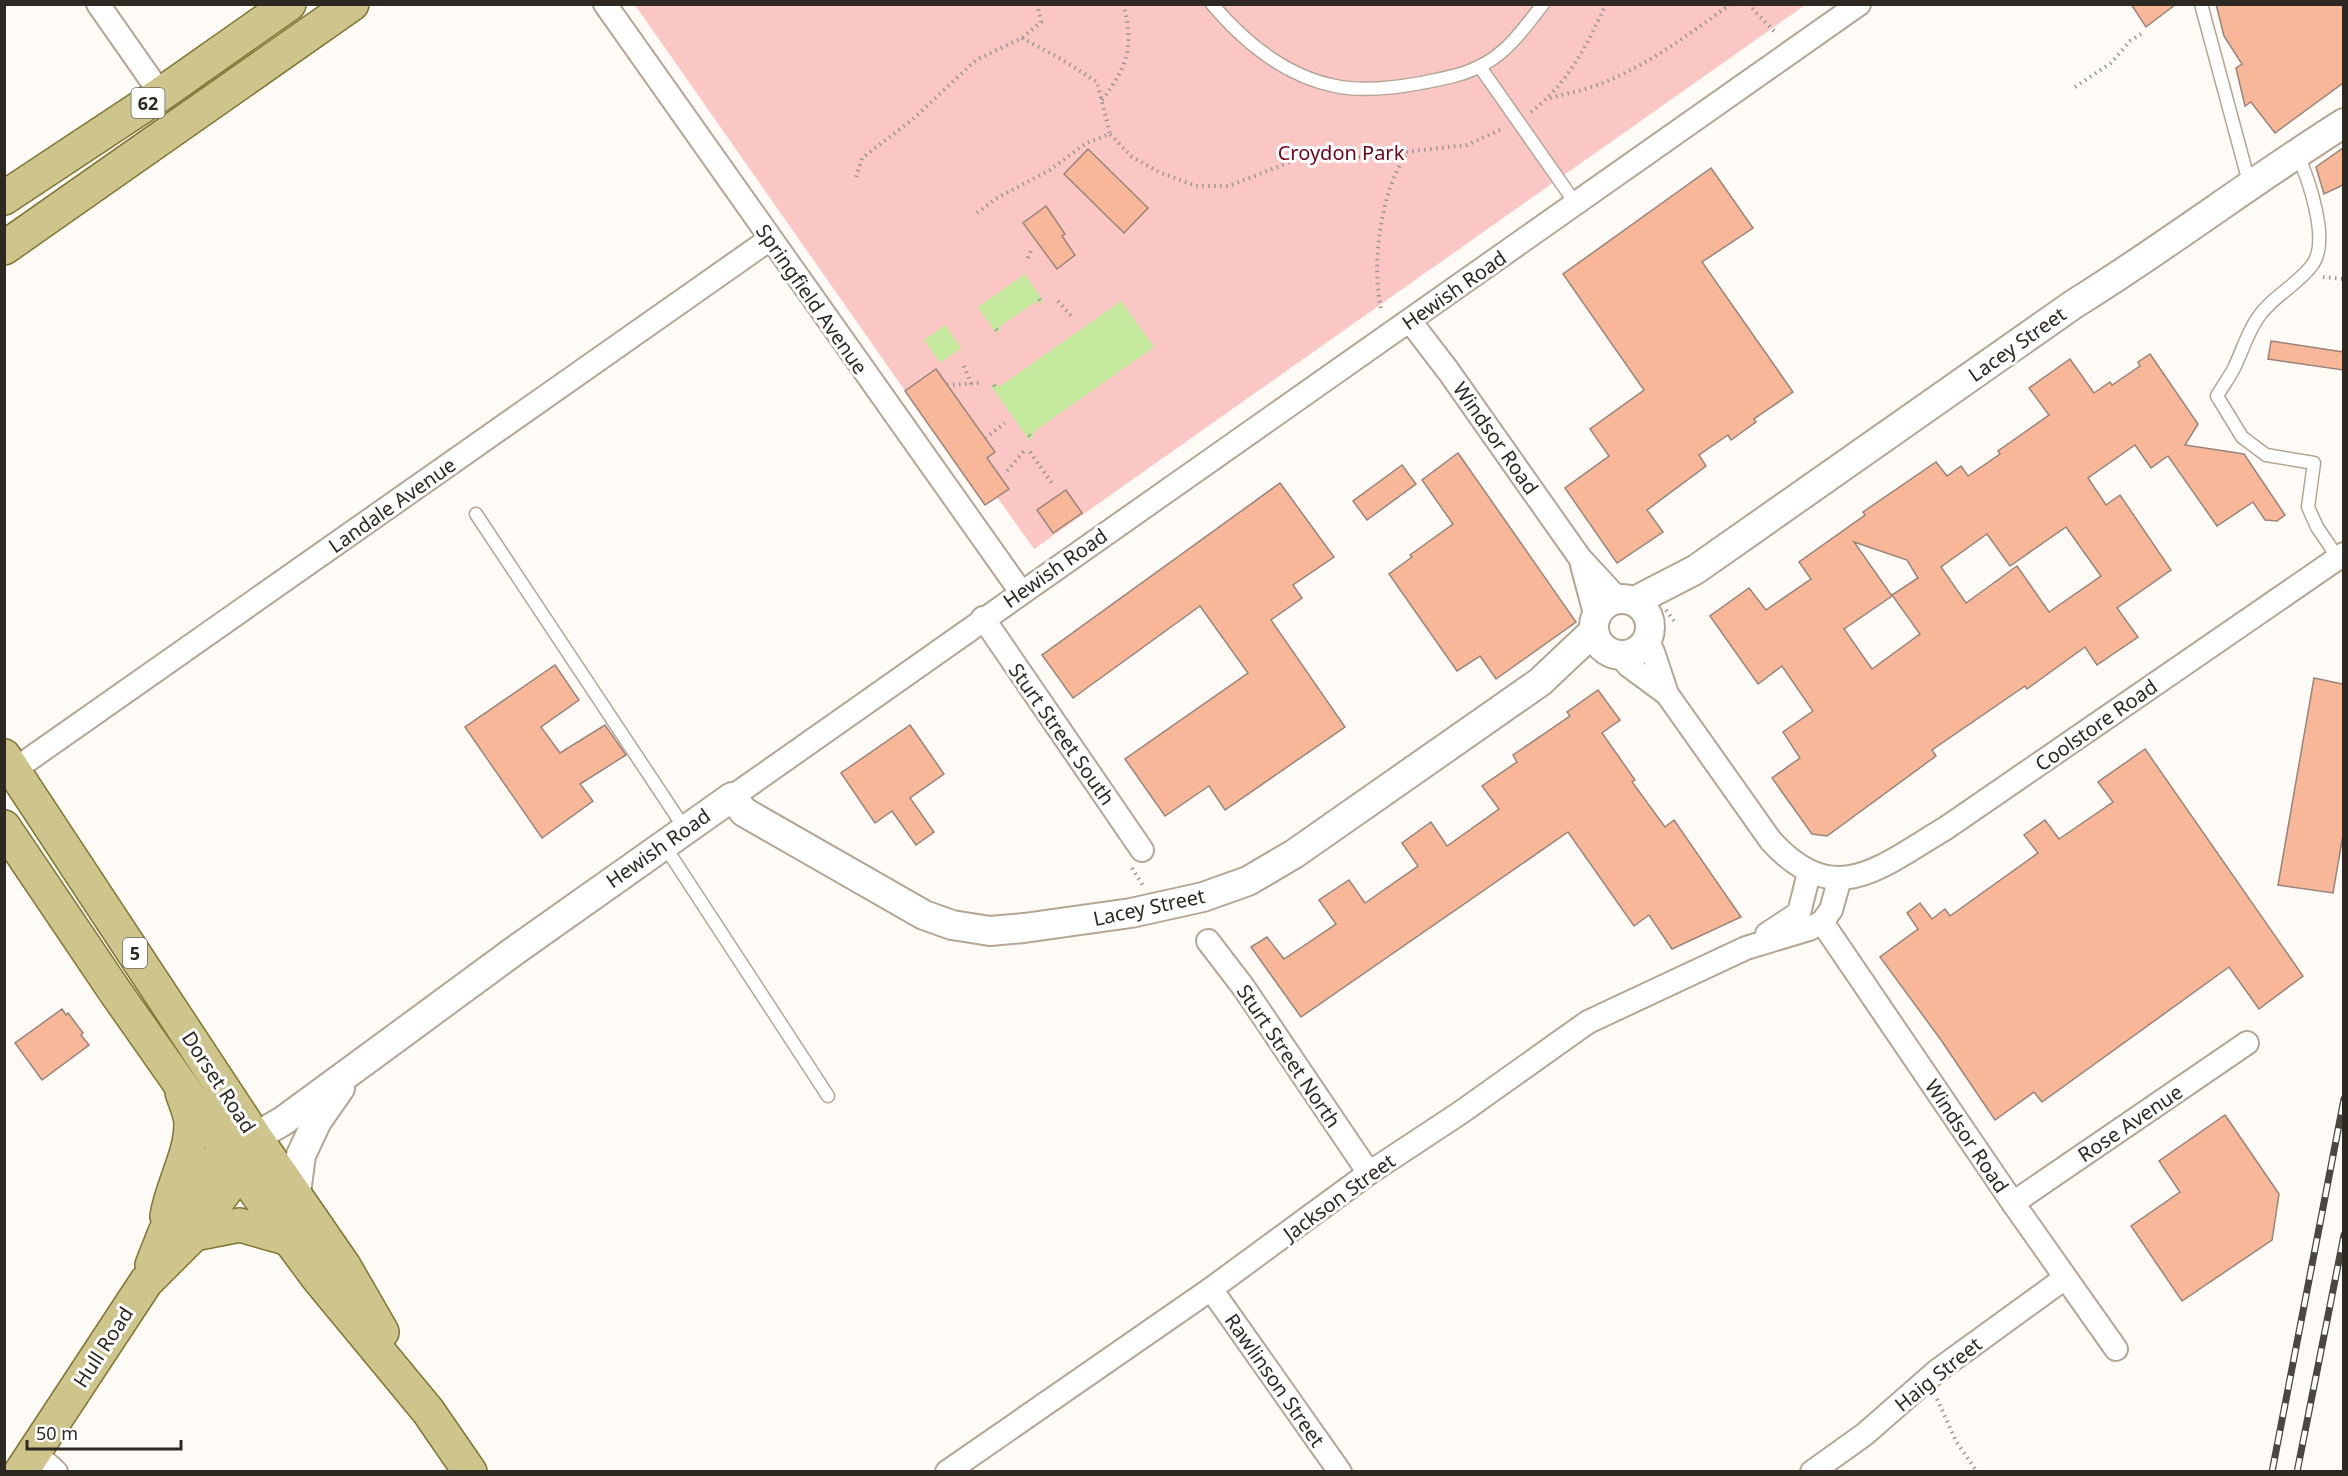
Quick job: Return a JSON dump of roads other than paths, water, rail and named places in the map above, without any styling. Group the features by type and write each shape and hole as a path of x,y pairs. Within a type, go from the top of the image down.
{"main road":[{"name":"62","path":"4,198 161,94 290,4"},
{"name":"62","path":"4,248 352,4"},
{"path":"161,94 181,123"},
{"name":"Dorset Road","path":"9,763 240,1152 289,1239 318,1278 428,1411 471,1472"},
{"name":"Dorset Road","path":"4,827 179,1082 240,1152 296,1193 344,1266 428,1411"},
{"path":"179,1082 191,1123 185,1157 170,1194 179,1233 240,1225 289,1239"},
{"name":"Hull Road","path":"30,1467 146,1282 179,1233 240,1152"}],"street":[{"path":"98,4 161,94"},
{"name":"Springfield Avenue","path":"605,4 1021,592"},
{"name":"Hewish Road","path":"240,1152 674,837 1859,4"},
{"name":"Lacey Street","path":"1627,600 1695,570 2074,304 2129,270 2296,153 2343,123"},
{"name":"Landale Avenue","path":"9,763 770,239"},
{"name":"Windsor Road","path":"1410,321 1449,372 1580,558 1627,600"},
{"name":"Coolstore Road","path":"1840,878 1859,876 1879,868 1946,828 2341,556"},
{"name":"Windsor Road","path":"1580,558 1605,639"},
{"name":"Lacey Street","path":"1649,633 1695,570"},
{"path":"1667,694 1629,666 1605,639 1604,605 1627,600 1646,611 1653,652 1667,694 1771,841 1788,860 1809,873 1820,877 1840,878 1831,910 1822,922 1809,929 1746,948"},
{"name":"Sturt Street South","path":"983,618 1142,850"},
{"path":"1605,639 1635,652 1649,633"},
{"name":"Lacey Street","path":"732,797 744,812 924,915 952,925 990,931 1057,925 1140,911 1203,897 1248,881 1294,854 1605,639"},
{"path":"1746,948 1799,913 1809,873"},
{"name":"Windsor Road","path":"1822,922 2013,1203 2116,1349"},
{"name":"Sturt Street North","path":"1208,941 1244,988 1369,1173"},
{"name":"Jackson Street","path":"947,1472 1211,1289 1369,1173 1460,1113 1588,1022 1746,948"},
{"name":"Rose Avenue","path":"2013,1203 2247,1043"},
{"path":"296,1193 301,1155 317,1121 360,1063"},
{"name":"Haig Street","path":"1812,1472 1865,1434 1928,1379 2065,1278"},
{"name":"Rawlinson Street","path":"1211,1289 1340,1472"},
{"path":"4,1465 30,1467"}],"lane":[{"path":"1212,4 1234,30 1251,45 1295,72 1335,86 1377,89 1447,78 1480,67 1515,40 1544,4"},
{"path":"2201,4 2250,186"},
{"path":"1480,67 1576,204"},
{"path":"2296,153 2315,207 2320,237 2314,263 2258,316 2248,333 2234,369 2217,396 2242,437 2266,455 2314,463 2308,507 2317,527 2341,556"},
{"path":"476,514 674,837 828,1096"}],"railway":[{"path":"2272,1472 2344,1099"},
{"path":"2297,1472 2344,1235"}],"park label":[{"name":"Croydon Park","path":"1341,152"}]}
